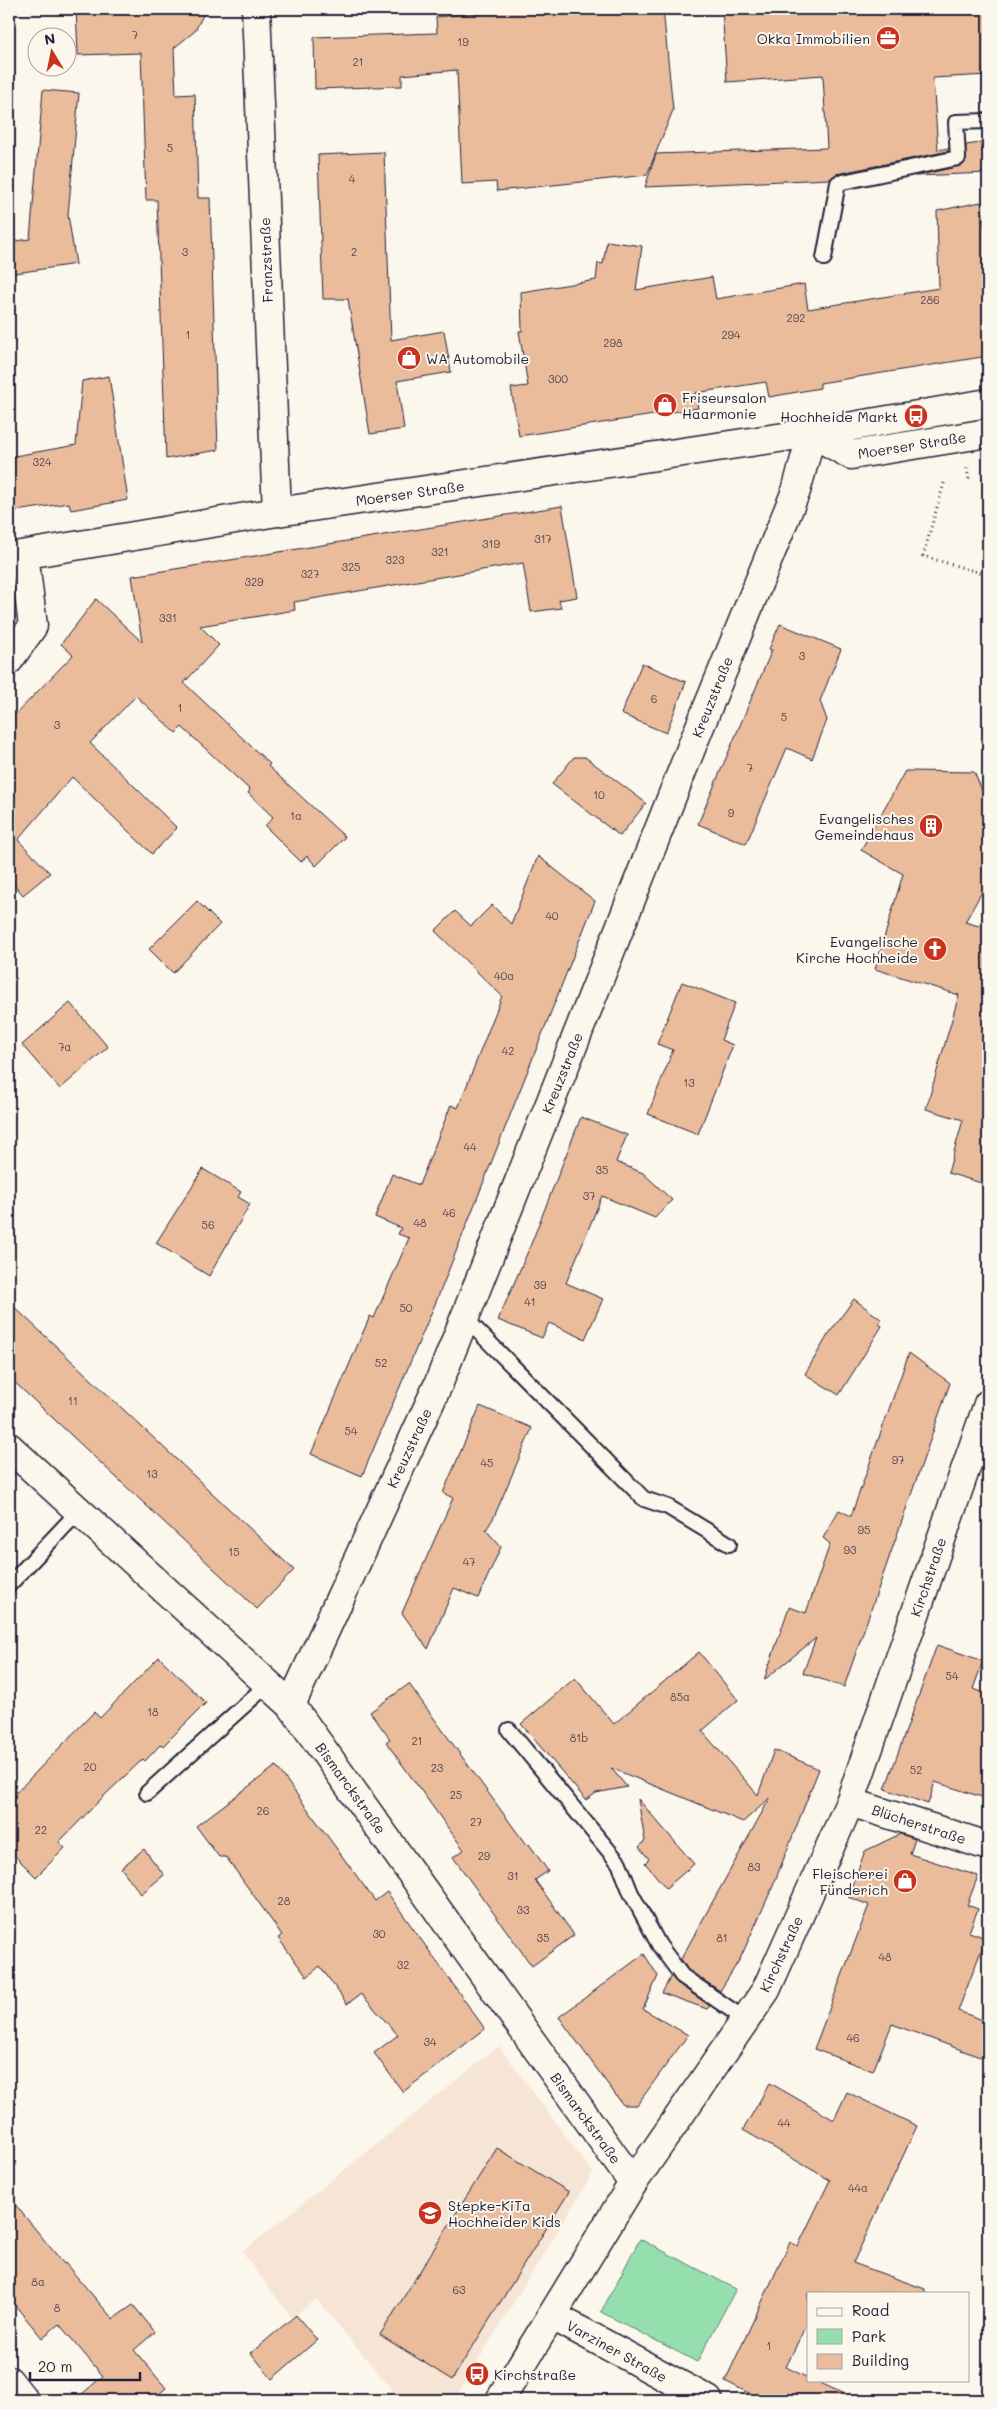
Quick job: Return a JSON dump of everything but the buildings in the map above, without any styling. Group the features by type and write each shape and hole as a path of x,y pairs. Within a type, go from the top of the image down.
{"street":[{"name":"Franzstraße","path":"256,9 277,512"},
{"name":"Moerser Straße","path":"16,556 277,512 812,433 988,403"},
{"name":"Moerser Straße","path":"812,433 851,455 988,433"},
{"name":"Kreuzstraße","path":"291,1704 438,1385 796,491 812,433"},
{"path":"9,660 33,626 16,556"},
{"name":"Kirchstraße","path":"500,2400 554,2316 633,2183 766,1990 850,1802 988,1404"},
{"name":"Bismarckstraße","path":"9,1447 291,1704 633,2183"},
{"name":"Blücherstraße","path":"850,1802 988,1846"},
{"name":"Varziner Straße","path":"554,2316 708,2400"},
{"path":"9,2382 24,2400"}],"lane":[{"path":"824,258 838,183 958,158 956,122 988,121"},
{"path":"465,1318 644,1499 668,1507 729,1544"},
{"path":"9,1585 79,1511"},
{"path":"147,1793 268,1684"},
{"path":"509,1730 618,1863 631,1893 659,1945 682,1976 746,2020"}],"path":[{"path":"944,483 923,556 988,575"}],"shaded area":[{"name":"Stepke-KiTa Hochheider Kids","path":"499,2046 593,2173 454,2400 401,2400 316,2299 292,2318 242,2252"}],"green space":[{"path":"640,2239 736,2289 697,2362 601,2312"}],"place":[{"name":"Okka Immobilien","path":"888,38"},
{"name":"WA Automobile","path":"409,358"},
{"name":"Friseursalon Haarmonie","path":"665,405"},
{"name":"Hochheide Markt","path":"916,416"},
{"name":"Evangelisches Gemeindehaus","path":"931,826"},
{"name":"Evangelische Kirche Hochheide","path":"935,949"},
{"name":"Fleischerei Fünderich","path":"905,1881"},
{"name":"Stepke-KiTa Hochheider Kids","path":"430,2213"},
{"name":"Kirchstraße","path":"477,2374"}]}
